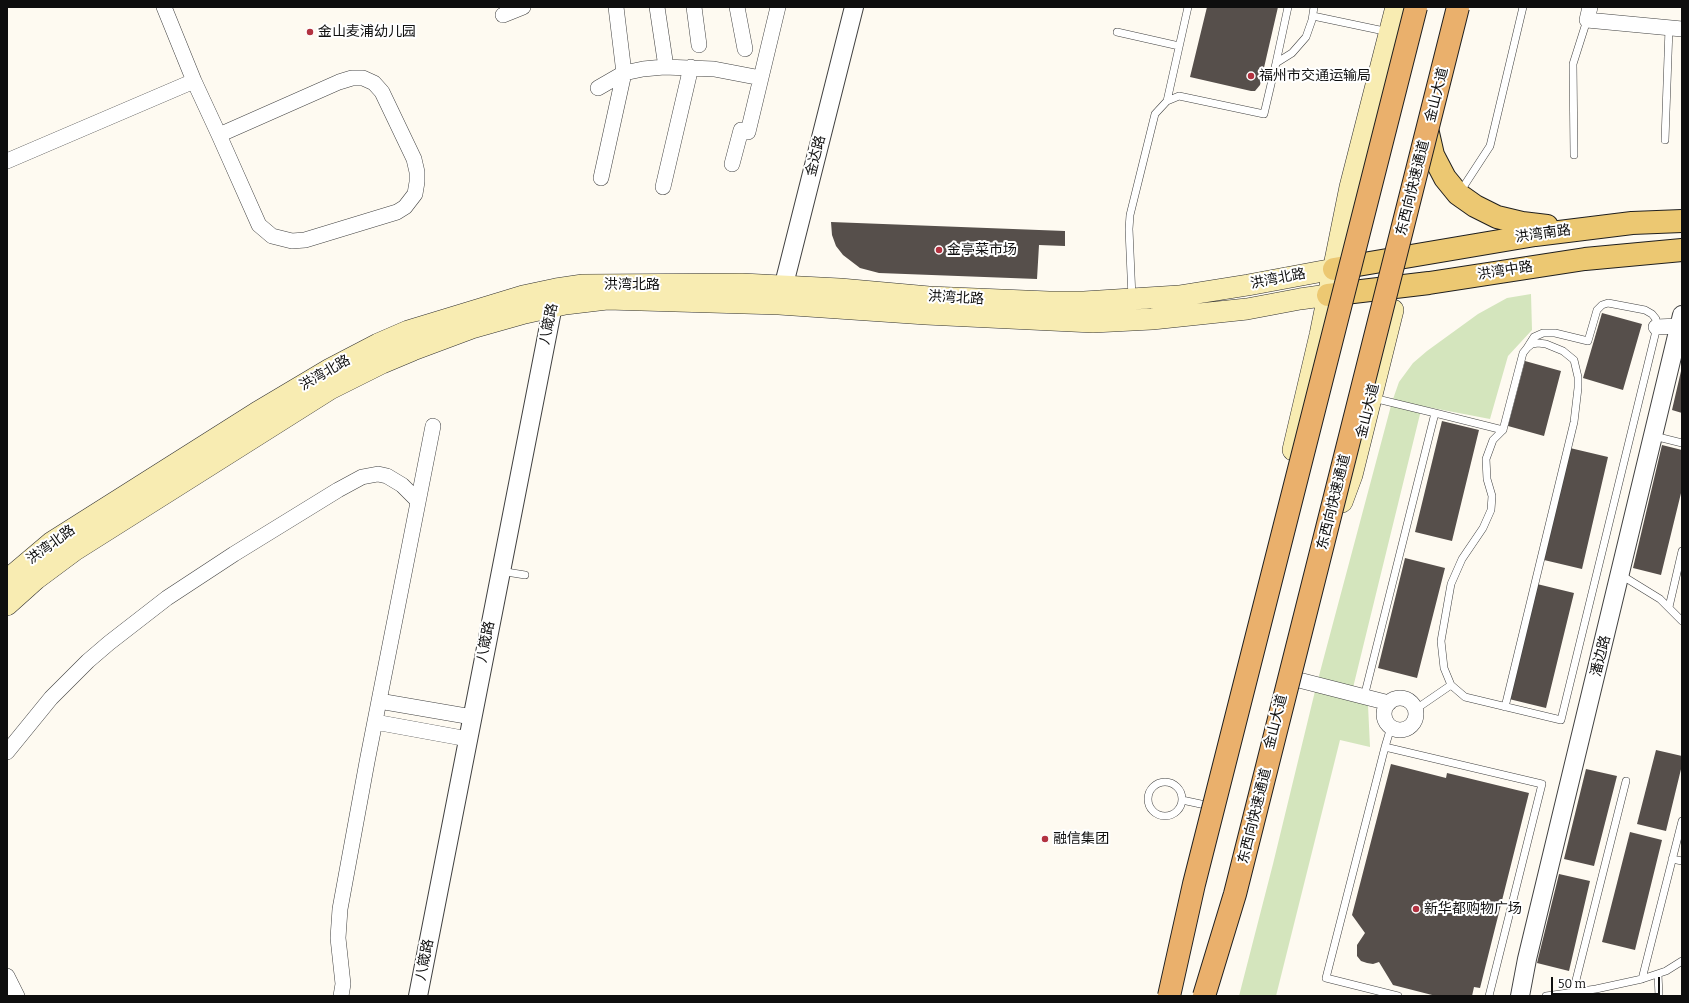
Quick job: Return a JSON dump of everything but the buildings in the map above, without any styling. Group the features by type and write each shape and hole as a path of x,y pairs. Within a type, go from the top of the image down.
{"highway":[{"path":"1169,996 1194,884 1416,7"},
{"name":"东西向快速通道","path":"1204,996 1235,894 1459,7"}],"main road":[{"path":"1163,996 1210,806 1256,597 1298,431 1334,269 1350,187 1396,7"},
{"name":"金山大道","path":"1208,996 1301,621 1352,475 1372,397 1417,206 1428,133 1459,7"},
{"path":"1428,133 1433,155 1445,178 1458,194 1475,206 1497,217 1522,223 1582,229"},
{"name":"洪湾南路","path":"1334,269 1535,235 1632,223 1682,221"},
{"name":"洪湾中路","path":"1328,295 1398,288 1585,259 1682,250"},
{"name":"洪湾北路","path":"7,580 52,542 256,413 354,356 378,344 433,322 523,296 607,299 781,295 1022,319 1093,322 1132,310 1216,290 1334,269"},
{"name":"洪湾北路","path":"1132,310 1247,310 1328,295"},
{"name":"洪湾北路","path":"7,605 36,579 76,550 330,389 382,363 426,345 472,328 525,312 554,298"}],"street":[{"path":"164,7 194,81 259,225 272,236 292,241 306,240 397,212 405,207 415,194 417,172 414,159 382,92 374,84 363,78 352,78 339,82 219,135"},
{"path":"503,15 523,7"},
{"path":"602,178 624,73 616,7"},
{"path":"657,7 666,67"},
{"path":"694,7 699,45"},
{"path":"737,7 745,49"},
{"path":"732,164 741,130 748,132 778,7"},
{"name":"金达路","path":"781,295 854,7"},
{"path":"1588,13 1676,28"},
{"path":"598,88 624,73 643,69 666,67 727,71 761,78"},
{"path":"662,187 691,68"},
{"path":"7,161 194,81"},
{"name":"八箴路","path":"418,996 554,298"},
{"path":"1656,327 1681,321"},
{"name":"潘边路","path":"1523,995 1527,959 1681,321"},
{"path":"341,996 343,984 338,938 340,909 433,426"},
{"path":"7,752 51,698 88,661 109,643 167,598 234,554 338,490 362,477 378,474 387,476 402,485 418,501"},
{"path":"1287,677 1389,703"},
{"path":"1405,698 1413,704 1416,709 1416,720 1408,728 1397,730 1391,727 1385,720 1385,710 1389,703 1395,699 1405,698"},
{"path":"379,701 472,717"},
{"path":"375,722 468,739"},
{"path":"7,976 16,996"}],"lane":[{"path":"1167,101 1188,7"},
{"path":"1132,310 1129,229 1130,215 1155,114 1167,101 1179,96 1186,96 1264,114 1288,7"},
{"path":"1276,63 1292,53 1306,37 1313,16 1314,7"},
{"path":"1458,194 1490,146 1523,7"},
{"path":"1574,155 1573,64 1588,13"},
{"path":"1313,16 1389,32"},
{"path":"1665,140 1676,28"},
{"path":"1116,32 1179,46"},
{"path":"1608,303 1634,307 1652,314 1656,319 1656,327 1561,720 1465,697 1451,685 1444,668 1441,641 1448,596 1455,573 1462,559 1483,528 1489,515 1492,496 1486,474 1486,459 1492,440 1503,430 1523,353 1527,348 1534,337 1543,333 1555,333 1588,341 1597,310 1602,305 1608,303"},
{"path":"1505,707 1574,422 1578,399 1577,372 1574,360 1569,355 1555,348 1538,343 1532,344 1527,348"},
{"path":"1372,397 1503,430"},
{"path":"1364,697 1435,413"},
{"path":"1654,436 1682,443"},
{"path":"1669,607 1682,552"},
{"path":"500,571 525,575"},
{"path":"1620,574 1660,599 1682,621"},
{"path":"1674,584 1682,586"},
{"path":"1416,709 1451,685"},
{"path":"1391,727 1326,978 1398,996"},
{"path":"1385,747 1542,784 1489,996"},
{"path":"1573,992 1626,781"},
{"path":"1161,782 1166,782 1176,786 1182,800 1180,806 1172,814 1161,816 1151,810 1148,799 1152,788 1161,782"},
{"path":"1182,800 1210,806"},
{"path":"1642,978 1682,821"},
{"path":"1672,859 1682,861"},
{"path":"1546,996 1618,985 1658,974 1682,961"},
{"path":"1658,974 1659,996"}],"green space":[{"path":"1531,294 1532,330 1508,356 1490,419 1422,406 1350,700 1368,705 1370,747 1340,740 1276,996 1239,996 1316,687 1392,402 1399,382 1413,363 1478,314 1507,298"}],"place":[{"name":"金山麦浦幼儿园","path":"310,32"},
{"name":"福州市交通运输局","path":"1251,76"},
{"name":"金亭菜市场","path":"939,250"},
{"name":"融信集团","path":"1045,839"},
{"name":"新华都购物广场","path":"1416,909"}]}
